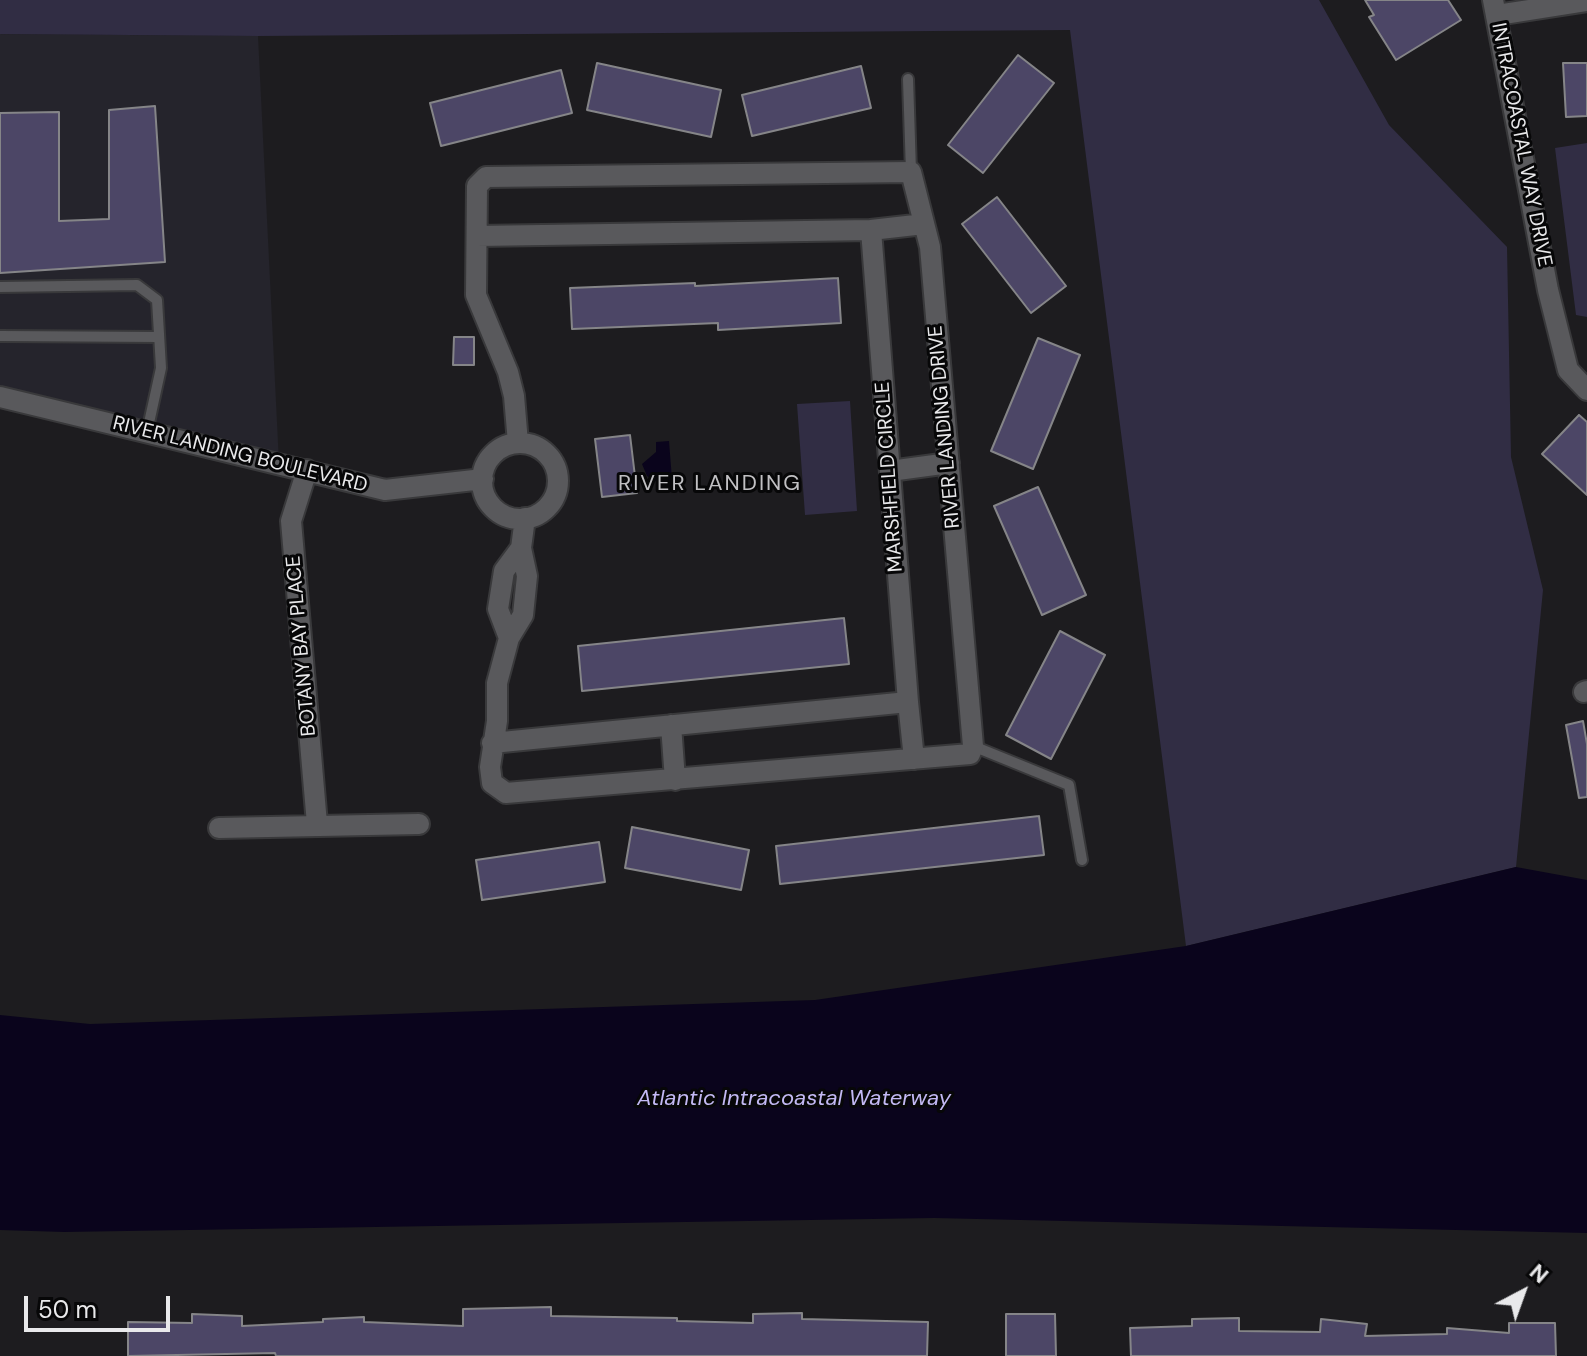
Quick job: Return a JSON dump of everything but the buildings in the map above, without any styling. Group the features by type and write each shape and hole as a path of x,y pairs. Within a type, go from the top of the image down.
{"street":[{"path":"1495,8 1587,1"},
{"name":"INTRACOASTAL WAY DRIVE","path":"1495,8 1548,290 1568,370 1587,390"},
{"path":"518,443 514,396 508,372 476,295 477,186 486,177 911,172"},
{"name":"RIVER LANDING DRIVE","path":"911,172 930,247 973,746"},
{"path":"477,236 871,230 924,224"},
{"name":"MARSHFIELD CIRCLE","path":"871,230 914,759"},
{"name":"RIVER LANDING BOULEVARD","path":"0,397 385,490 483,479"},
{"path":"518,443 538,447 547,454 553,462 558,482 552,501 545,509 525,518 504,515 495,509 488,500 483,479 490,458 497,450 518,443"},
{"path":"890,471 949,463"},
{"name":"BOTANY BAY PLACE","path":"307,470 291,521 317,824"},
{"path":"525,518 521,548 527,576 523,615 509,638 497,683 497,721 490,767 492,783 506,793 970,754 973,746"},
{"path":"492,743 908,702"},
{"path":"671,725 675,780"},
{"path":"219,828 419,824"}],"lane":[{"path":"908,79 911,172"},
{"path":"0,287 137,285 157,300 161,368 147,432"},
{"path":"0,336 159,337"},
{"path":"973,746 1069,785 1082,860"}],"shaded area":[{"path":"0,0 1319,0 1389,125 1507,247 1511,457 1543,590 1516,867 1186,946 1070,30 258,36 0,34"},
{"path":"0,34 258,36 279,463 0,397"},
{"path":"1587,143 1587,317 1576,315 1555,148"},
{"path":"850,401 857,511 805,515 797,404"}],"water":[{"path":"669,441 673,492 658,492 657,482 647,476 642,464 656,452 656,442"},
{"name":"Atlantic Intracoastal Waterway","path":"1516,867 1587,880 1587,1233 934,1218 64,1232 0,1230 0,1015 90,1024 815,1000 1186,946"}],"district":[{"name":"RIVER LANDING","path":"710,484"}]}
